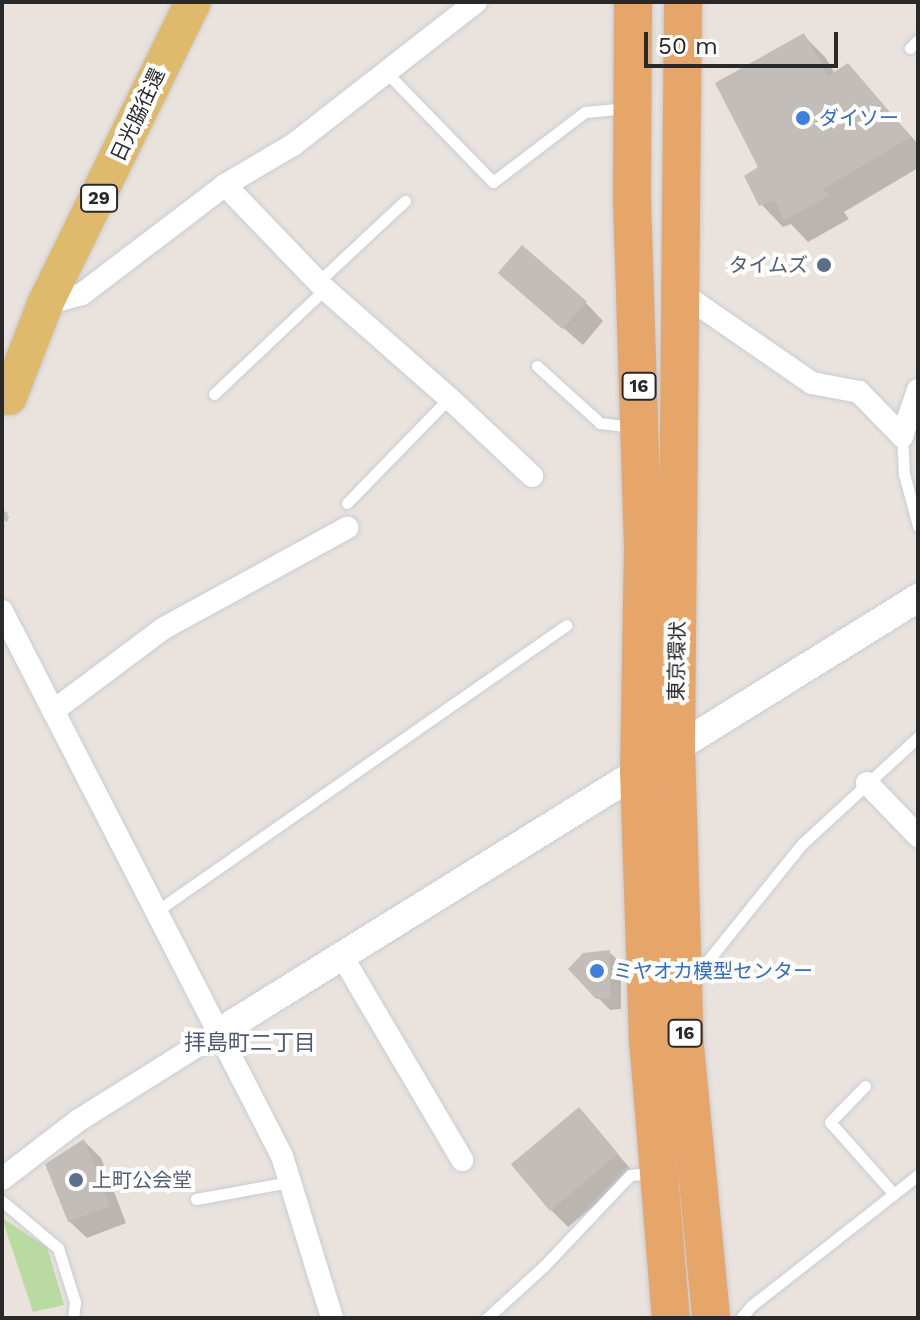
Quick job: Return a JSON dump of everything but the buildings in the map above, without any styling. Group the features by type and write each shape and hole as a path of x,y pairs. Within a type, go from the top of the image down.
{"highway":[{"name":"東京環状","path":"633,2 632,107 643,545 639,771 648,1040 671,1318"},
{"name":"東京環状","path":"683,2 676,747 685,1046 711,1318"}],"main road":[{"name":"日光脇往還","path":"4,403 45,304 193,2"},
{"name":"29","path":"2,347 4,403"}],"street":[{"path":"45,304 82,294 225,185 293,145 476,2"},
{"path":"225,185 322,286 532,476"},
{"path":"680,292 812,383 859,392 902,436 918,390"},
{"path":"53,711 164,628 347,528"},
{"path":"2,1179 79,1120 918,598"},
{"path":"2,611 221,1031 282,1156 332,1318"},
{"path":"867,783 918,836"},
{"path":"342,956 462,1160"}],"lane":[{"path":"387,73 493,182 585,112 632,107"},
{"path":"214,394 405,201"},
{"path":"537,366 600,423 641,428"},
{"path":"347,503 449,398"},
{"path":"902,436 904,474 918,526"},
{"path":"158,910 566,625"},
{"path":"684,990 802,844 918,737"},
{"path":"865,1086 830,1122 894,1194"},
{"path":"487,1318 544,1266 630,1175 658,1173"},
{"path":"741,1318 751,1306 918,1175"},
{"path":"196,1199 290,1182"},
{"path":"2,1201 58,1248 75,1302 73,1318"}],"path":[{"path":"2,512 7,515 2,526"}],"green space":[{"path":"2,1218 47,1247 64,1305 33,1312"}],"place":[{"name":"ダイソー","path":"803,118"},
{"name":"タイムズ","path":"824,265"},
{"name":"ミヤオカ模型センター","path":"597,971"},
{"name":"上町公会堂","path":"76,1180"}],"district":[{"name":"拝島町二丁目","path":"250,1043"}]}
